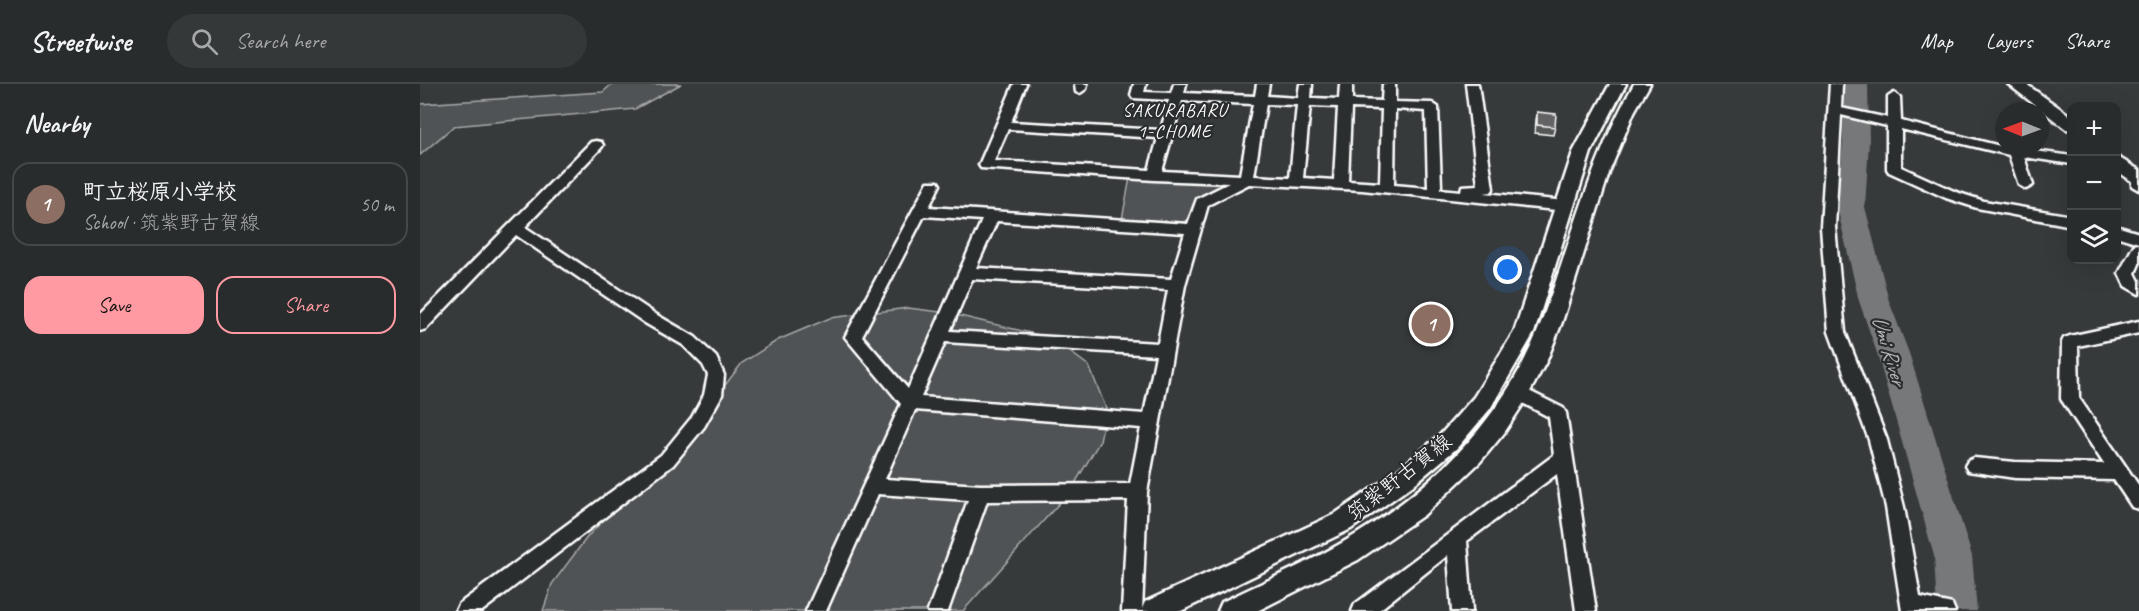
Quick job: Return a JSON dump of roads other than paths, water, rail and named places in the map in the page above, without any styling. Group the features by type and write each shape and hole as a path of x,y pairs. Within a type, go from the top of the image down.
{"main road":[{"name":"筑紫野古賀線","path":"1154,611 1342,522 1404,479 1449,441 1482,404 1524,333 1582,152 1618,84"},
{"name":"筑紫野古賀線","path":"1230,611 1348,553 1413,509 1464,466 1493,433 1518,393 1552,322 1605,155 1622,117 1642,84"},
{"path":"2016,84 2067,121"},
{"path":"2121,164 2139,178"}],"street":[{"path":"1020,84 986,165 1387,188 1566,206"},
{"path":"1140,84 1137,95 1178,90 1216,98 1432,107 1434,186"},
{"path":"1216,98 1219,84"},
{"path":"1131,611 1138,492 1177,285 1202,202 1244,181 1249,171 1263,84"},
{"path":"1296,183 1306,84"},
{"path":"1341,185 1346,84"},
{"path":"1387,188 1389,84"},
{"path":"1407,191 1408,187 1434,186 1486,189 1472,84"},
{"path":"1836,84 1839,111 1828,227 1837,332 1878,440 1925,609"},
{"path":"1154,176 1178,90"},
{"path":"1894,97 1891,123 1894,169 1952,195 1982,205 2067,220"},
{"path":"1839,111 1995,146"},
{"path":"1002,125 1166,134"},
{"path":"420,325 596,145"},
{"path":"2017,156 2026,185"},
{"path":"2047,156 2067,159"},
{"path":"2121,173 2139,178"},
{"path":"933,185 853,336 910,403 1150,422"},
{"path":"919,211 1192,229"},
{"path":"816,611 874,486 991,217"},
{"path":"466,611 667,460 698,422 713,395 715,385 716,375 710,361 689,341 651,319 516,228"},
{"path":"2121,233 2139,238"},
{"path":"2139,249 2127,273 2130,282 2139,289"},
{"path":"967,273 1177,285"},
{"path":"2139,327 2070,342 2070,399 2139,501"},
{"path":"940,336 1164,349"},
{"path":"1518,393 1557,413 1586,611"},
{"path":"1364,610 1457,537 1564,458"},
{"path":"1974,466 2015,470 2119,472"},
{"path":"874,486 980,493 1138,492"},
{"path":"938,611 980,493"},
{"path":"1457,537 1462,611"}],"waterway":[{"name":"Umi River","path":"1856,84 1856,142 1851,207 1874,301 1893,353 1953,556 1957,611"}],"place":[{"name":"町立桜原小学校","path":"1431,324"}],"district":[{"name":"SAKURABARU 1-CHOME","path":"1175,120"}]}
